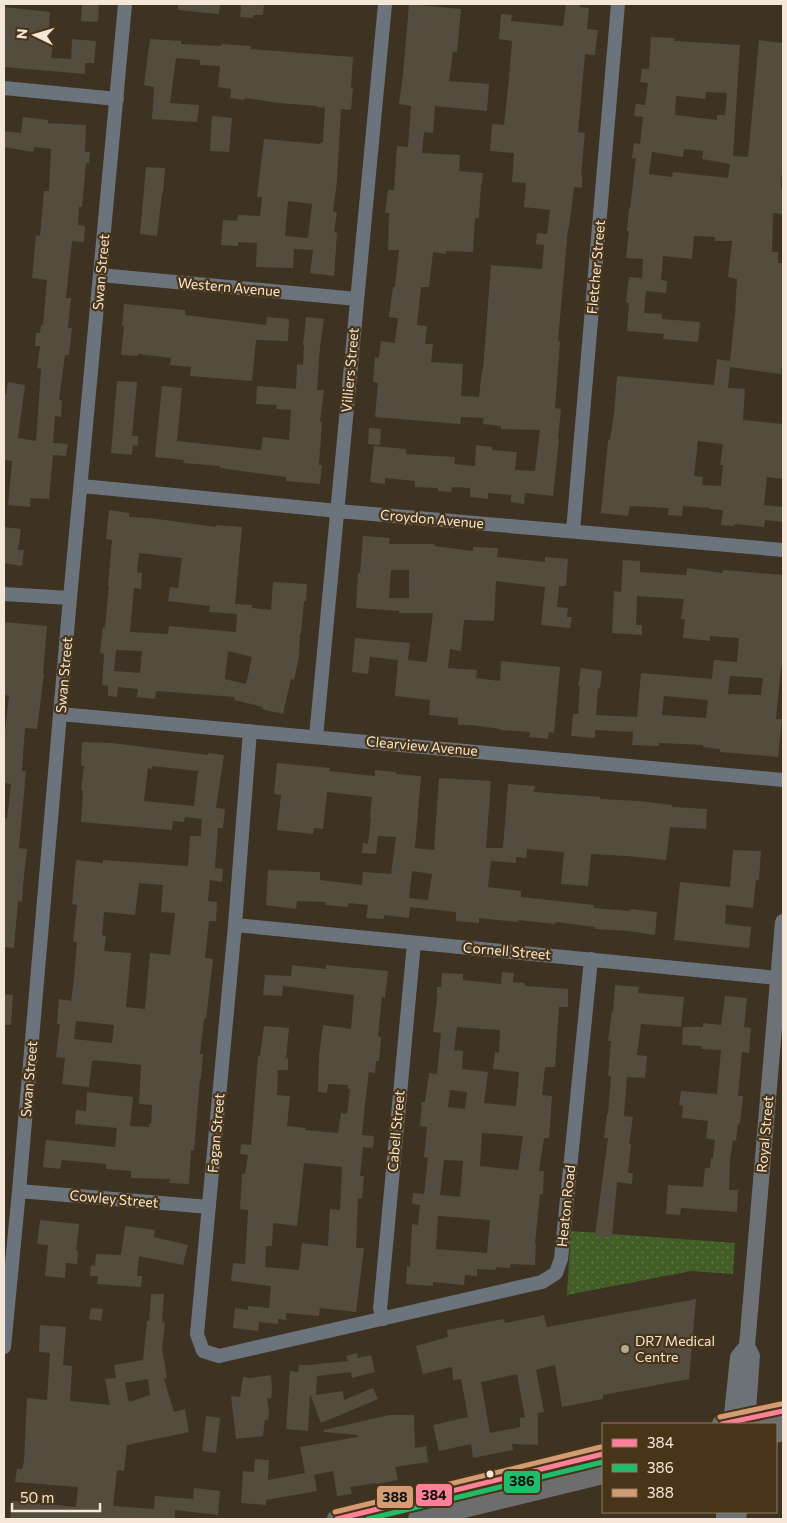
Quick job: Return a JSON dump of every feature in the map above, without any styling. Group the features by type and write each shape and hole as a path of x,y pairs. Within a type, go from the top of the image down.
{"highway":[{"path":"736,1423 783,1411"},
{"path":"337,1519 602,1454"},
{"path":"418,1519 602,1474"}],"main road":[{"name":"Royal Street","path":"736,1423 738,1357 746,1346 783,922"}],"street":[{"name":"Swan Street","path":"4,1347 125,4"},
{"name":"Villiers Street","path":"316,736 385,4"},
{"name":"Fletcher Street","path":"573,531 618,4"},
{"path":"4,88 117,100"},
{"name":"Western Avenue","path":"100,275 357,299"},
{"name":"Croydon Avenue","path":"82,486 338,511 783,550"},
{"path":"4,594 70,598"},
{"name":"Clearview Avenue","path":"60,714 783,780"},
{"name":"Fagan Street","path":"250,731 235,926 197,1334 203,1351 219,1356 383,1319"},
{"name":"Cornell Street","path":"235,926 778,978"},
{"name":"Cabell Street","path":"383,1319 380,1299 414,943"},
{"name":"Heaton Road","path":"383,1319 542,1282 556,1273 561,1259 591,959"},
{"name":"Cowley Street","path":"19,1191 209,1208"}],"green space":[{"path":"571,1231 735,1243 733,1274 691,1271 567,1295"}],"building":[{"path":"82,4 99,4 98,22 81,21"},
{"path":"178,4 220,4 219,14 178,10"},
{"path":"241,4 264,4 263,15 253,15 253,18 240,17"},
{"path":"409,4 461,9 457,52 453,52 449,81 489,84 487,111 435,106 433,133 424,132 422,153 460,155 459,171 483,173 479,218 475,218 473,252 446,251 446,254 433,252 429,287 421,287 417,325 427,326 425,344 433,344 431,362 463,364 461,396 479,397 483,370 491,265 542,269 544,245 536,244 537,233 547,234 550,210 524,207 526,183 512,182 514,153 490,151 492,124 504,125 512,41 499,39 501,14 512,15 511,21 563,26 566,4 580,4 580,7 589,8 587,29 598,30 595,55 585,54 578,132 585,133 581,175 582,188 574,187 568,228 558,341 560,341 555,408 561,409 553,496 525,493 524,504 511,502 511,495 488,493 488,499 470,497 470,488 452,487 451,492 438,491 438,488 415,487 415,481 385,478 385,484 370,482 374,446 406,449 406,454 455,457 454,464 475,466 476,445 492,447 492,450 517,452 515,470 535,471 540,430 501,429 501,426 483,424 484,418 461,417 460,424 375,417 378,383 373,382 375,357 379,358 381,341 395,343 398,318 389,317 393,287 395,287 399,250 388,250 389,213 385,213 388,190 394,190 397,146 408,147 411,106 399,104"},
{"path":"4,7 50,12 48,42 53,43 51,58 71,59 72,39 96,41 94,63 85,63 85,74 4,67"},
{"path":"651,37 674,38 674,41 740,45 733,156 748,157 759,40 783,43 783,159 781,188 783,188 783,214 773,213 772,252 778,252 778,263 783,263 783,360 781,374 730,367 728,388 745,389 743,420 783,424 783,479 767,477 764,505 783,507 783,522 765,520 764,527 735,524 734,526 721,525 723,510 683,506 682,516 668,515 669,508 630,506 628,516 601,513 608,440 610,440 614,413 617,376 714,385 717,359 730,361 737,279 728,277 732,241 715,241 715,237 694,236 692,259 663,256 661,280 667,281 666,293 646,291 644,313 662,314 662,319 700,322 698,342 663,339 664,334 627,331 629,303 626,302 629,277 642,278 643,259 626,258 629,208 636,158 632,158 634,143 640,144 643,117 634,116 636,104 645,105 648,83 640,82 642,69 649,69","holes":["706,92 727,93 725,115 717,115 717,120 675,115 676,96 705,99","684,149 703,151 702,159 730,164 728,178 673,172 672,177 649,174 652,152 683,157","698,441 723,444 720,465 723,465 721,486 702,485 703,477 694,476"]},
{"path":"150,39 181,41 181,44 251,46 250,49 353,57 351,110 341,109 337,181 333,212 337,212 334,232 337,233 334,276 310,273 313,250 294,249 293,268 256,267 257,243 238,242 238,246 221,245 223,220 237,221 238,215 260,216 262,197 257,197 264,139 320,144 323,142 325,108 245,98 244,100 230,98 231,89 218,87 220,66 200,65 200,60 176,58 170,103 199,105 197,122 152,119 154,87 144,85","holes":["288,201 312,204 308,238 285,236"]},
{"path":"212,116 232,118 229,152 210,151"},
{"path":"23,117 48,120 48,123 86,125 85,152 90,152 89,163 86,163 82,207 79,207 78,225 85,226 84,242 72,241 66,298 71,298 68,328 72,328 69,355 65,355 59,400 62,400 61,417 55,416 53,443 68,444 66,456 53,455 49,499 30,498 30,507 8,505 12,461 4,460 5,395 8,382 25,385 18,438 36,441 41,369 37,368 40,346 35,346 36,333 40,333 41,325 43,325 47,280 32,278 36,235 40,236 44,191 49,191 51,149 34,147 33,152 4,147 4,131 21,133"},
{"path":"146,167 165,168 157,236 140,234"},
{"path":"124,304 185,310 185,315 266,325 267,317 289,319 288,341 256,340 252,381 190,376 191,367 170,365 171,358 138,354 138,356 121,355"},
{"path":"306,317 324,319 317,390 324,390 320,422 322,422 319,465 322,465 320,484 286,481 286,477 220,468 220,466 183,463 184,460 155,457 162,386 182,388 177,441 261,450 263,437 289,440 291,410 276,409 277,405 256,404 257,386 296,389 297,364 303,365"},
{"path":"117,381 137,382 132,436 138,436 138,446 133,445 132,455 111,453"},
{"path":"369,428 381,429 380,445 368,444"},
{"path":"109,510 129,513 129,517 216,527 216,525 242,527 235,604 252,605 252,608 271,610 273,582 307,584 300,634 299,657 294,680 291,679 283,714 234,700 235,697 156,691 155,699 137,697 138,689 118,687 117,697 108,696 108,686 102,685 104,654 100,653 103,627 105,628 112,540 106,539","holes":["139,553 182,558 178,588 170,587 168,601 210,606 209,612 237,614 236,632 169,626 168,634 130,632 134,588 141,589 142,573 137,572","116,650 142,651 140,673 114,671","228,651 252,657 246,684 225,679"]},
{"path":"4,527 21,529 18,550 24,550 22,566 4,563"},
{"path":"363,536 390,538 389,544 434,544 434,546 473,551 473,547 498,548 497,557 545,562 545,557 568,559 566,586 559,586 557,607 568,608 567,617 572,617 570,628 541,625 545,587 496,581 494,621 464,620 461,651 450,649 448,668 477,670 476,678 500,681 501,661 560,667 554,733 549,732 548,739 529,737 530,732 458,725 458,718 429,715 430,700 395,696 398,660 370,657 368,674 352,672 355,638 410,643 408,660 427,662 433,613 399,613 399,611 356,608 358,573 360,573","holes":["391,570 409,570 409,598 389,598"]},
{"path":"623,560 640,561 640,572 686,575 687,568 722,573 723,570 783,575 783,668 781,668 776,719 782,719 778,757 720,752 720,749 703,747 703,745 659,743 659,746 632,745 633,732 595,730 595,738 571,736 573,714 578,714 580,686 578,686 581,668 602,671 600,689 598,688 596,715 637,717 641,673 712,679 714,660 737,662 739,638 710,636 710,641 683,638 685,619 681,619 684,599 637,596 636,625 642,625 642,635 612,633 614,591 621,592","holes":["730,676 763,678 761,695 728,694","664,696 708,700 706,718 662,715"]},
{"path":"4,622 47,626 44,674 37,729 25,728 22,771 26,771 19,848 27,849 22,902 18,901 14,948 4,947 4,818 7,818 11,784 4,783 4,740 9,696 4,695"},
{"path":"82,742 112,743 208,755 208,753 224,755 216,808 225,809 223,828 218,828 215,868 223,869 222,882 210,880 208,901 217,902 216,921 209,921 205,958 213,959 200,1054 203,1054 201,1079 194,1150 191,1150 189,1184 169,1183 170,1179 131,1178 131,1171 106,1169 106,1164 62,1160 60,1169 43,1167 46,1140 115,1147 117,1128 75,1124 76,1110 86,1111 87,1092 133,1097 130,1126 149,1127 149,1124 151,1124 152,1105 139,1104 141,1065 95,1060 92,1061 89,1087 62,1084 65,1058 56,1057 60,1024 57,1024 59,999 71,1001 74,978 77,942 73,942 77,905 72,904 76,860 103,863 103,860 188,866 190,836 201,836 202,819 185,817 184,822 173,821 172,830 81,822 83,791 81,790 84,766 81,766","holes":["152,766 198,771 194,806 144,801 148,768 152,769","139,883 163,885 161,912 175,913 170,955 150,953 145,1009 126,1007 131,953 104,951 106,936 102,935 104,912 135,915","76,1021 114,1025 112,1043 74,1039"]},
{"path":"277,763 330,768 329,771 375,776 375,770 421,776 415,848 434,850 439,778 491,781 486,848 503,848 508,784 535,786 534,792 707,809 706,829 670,827 666,860 591,854 588,886 561,884 564,852 527,849 526,858 516,857 516,863 491,861 488,887 521,891 521,897 594,905 593,908 657,912 655,935 595,929 595,927 556,922 555,924 479,918 479,923 456,921 456,912 410,907 409,918 384,915 384,919 366,918 368,905 348,903 348,907 325,905 326,902 297,901 296,909 266,905 268,870 320,872 320,880 362,885 363,872 391,874 396,837 378,836 376,854 362,853 363,843 368,844 372,797 327,792 323,829 314,828 313,834 277,830 281,795 274,794","holes":["412,871 432,874 428,900 409,898"]},
{"path":"733,850 761,851 759,880 756,880 753,908 726,905 725,924 751,927 749,948 674,940 680,882 730,887"},
{"path":"292,965 326,969 326,965 388,971 385,998 382,997 378,1036 381,1037 379,1061 376,1061 375,1073 369,1072 362,1135 374,1136 373,1148 363,1147 360,1176 364,1176 362,1199 358,1198 356,1248 364,1248 356,1312 320,1308 319,1316 286,1313 286,1320 278,1319 278,1324 259,1322 258,1331 233,1328 235,1308 248,1310 248,1306 269,1308 271,1286 231,1281 233,1263 245,1264 248,1210 240,1209 242,1174 245,1174 248,1155 240,1154 241,1144 251,1145 258,1056 260,1056 264,1026 289,1028 286,1058 288,1058 288,1070 278,1070 277,1095 290,1096 287,1126 306,1128 305,1130 338,1133 341,1113 347,1114 350,1089 348,1089 348,1085 328,1084 327,1093 318,1092 319,1055 323,1025 351,1029 354,995 283,986 282,996 263,995 265,975 291,976","holes":["304,1163 342,1167 340,1210 330,1209 328,1246 302,1243 299,1270 265,1267 266,1246 272,1246 273,1223 297,1226"]},
{"path":"502,972 514,973 513,982 525,983 525,986 568,989 568,1007 559,1007 555,1067 545,1067 542,1095 552,1096 549,1138 544,1138 539,1171 544,1171 543,1194 540,1194 535,1243 535,1265 511,1264 510,1268 496,1267 496,1270 477,1269 477,1276 465,1275 464,1285 433,1282 433,1286 406,1284 407,1266 410,1267 412,1224 418,1225 420,1205 412,1204 413,1193 424,1194 428,1158 424,1157 427,1127 420,1126 422,1102 425,1102 429,1073 437,1074 441,1033 433,1032 437,987 441,987 442,973 463,974 463,980 501,984","holes":["457,1027 500,1030 499,1053 495,1052 493,1069 519,1072 516,1106 484,1103 488,1072 462,1069 463,1051 454,1050","450,1090 467,1092 465,1109 448,1107","482,1133 523,1136 518,1170 480,1166","444,1160 463,1161 460,1197 440,1195","438,1216 490,1220 487,1253 436,1249"]},
{"path":"615,985 639,987 638,993 684,997 681,1027 641,1024 637,1055 647,1056 645,1078 627,1077 624,1116 633,1117 629,1144 631,1144 628,1173 633,1173 632,1184 617,1182 612,1237 595,1236 608,1138 604,1138 611,1076 608,1076 611,1041 608,1041"},
{"path":"4,994 13,995 11,1025 4,1025"},
{"path":"725,996 747,998 744,1027 751,1028 749,1053 742,1052 738,1096 743,1096 740,1124 738,1123 736,1141 733,1140 730,1159 729,1190 738,1190 737,1212 681,1208 680,1215 666,1214 668,1185 703,1187 705,1168 710,1168 715,1140 706,1138 708,1121 682,1118 683,1106 679,1105 681,1091 717,1094 721,1050 701,1049 702,1046 682,1045 683,1027 703,1027 703,1023 721,1025"},
{"path":"40,1220 79,1224 76,1251 78,1251 77,1264 66,1263 65,1278 45,1276 48,1245 37,1244"},
{"path":"125,1226 155,1230 154,1237 188,1245 183,1265 139,1256 137,1276 142,1276 141,1287 97,1284 98,1276 90,1276 91,1265 95,1266 96,1254 121,1255"},
{"path":"151,1294 164,1294 162,1322 165,1323 162,1348 167,1378 164,1379 174,1412 185,1409 189,1432 127,1445 124,1471 117,1470 113,1506 154,1509 155,1496 193,1499 194,1488 220,1491 218,1515 175,1510 175,1519 10,1519 12,1501 76,1507 78,1487 15,1482 17,1469 22,1469 24,1461 27,1398 47,1400 50,1353 39,1352 40,1325 66,1327 63,1365 72,1366 70,1401 110,1405 105,1379 116,1378 114,1365 143,1360 147,1321 149,1321","holes":["148,1379 150,1395 129,1402 125,1383"]},
{"path":"696,1299 689,1379 603,1395 603,1399 562,1407 555,1365 536,1370 544,1412 538,1413 538,1445 512,1444 513,1450 473,1458 471,1444 439,1451 433,1425 468,1417 461,1379 453,1380 452,1367 423,1374 416,1346 448,1337 447,1330 504,1319 505,1323 544,1315 547,1327","holes":["517,1374 525,1418 520,1417 520,1427 490,1433 481,1382"]},
{"path":"91,1308 103,1309 101,1321 89,1319"},
{"path":"357,1353 358,1358 371,1355 375,1372 352,1378 351,1372 317,1376 316,1395 343,1391 344,1400 373,1388 378,1399 321,1423 310,1394 308,1431 286,1429 290,1371 298,1372 299,1365 348,1361 346,1356"},
{"path":"271,1375 271,1399 267,1398 269,1412 268,1420 265,1420 263,1436 236,1439 231,1396 240,1397 243,1377"},
{"path":"389,1415 414,1415 415,1448 426,1446 428,1462 395,1467 398,1480 350,1487 352,1494 337,1496 333,1471 314,1475 317,1491 266,1500 266,1505 241,1503 243,1471 254,1472 255,1459 269,1460 268,1480 305,1473 300,1447 358,1437 358,1435 324,1432 324,1430"},
{"path":"206,1416 220,1418 216,1453 202,1451"}],"transit line":[{"name":"388","path":"720,1417 781,1404"},
{"name":"384","path":"727,1423 783,1411"},
{"name":"388","path":"335,1512 601,1447"},
{"name":"384","path":"337,1519 602,1454"},
{"name":"386","path":"368,1519 602,1462"}],"place":[{"name":"DR7 Medical Centre","path":"625,1349"}]}
